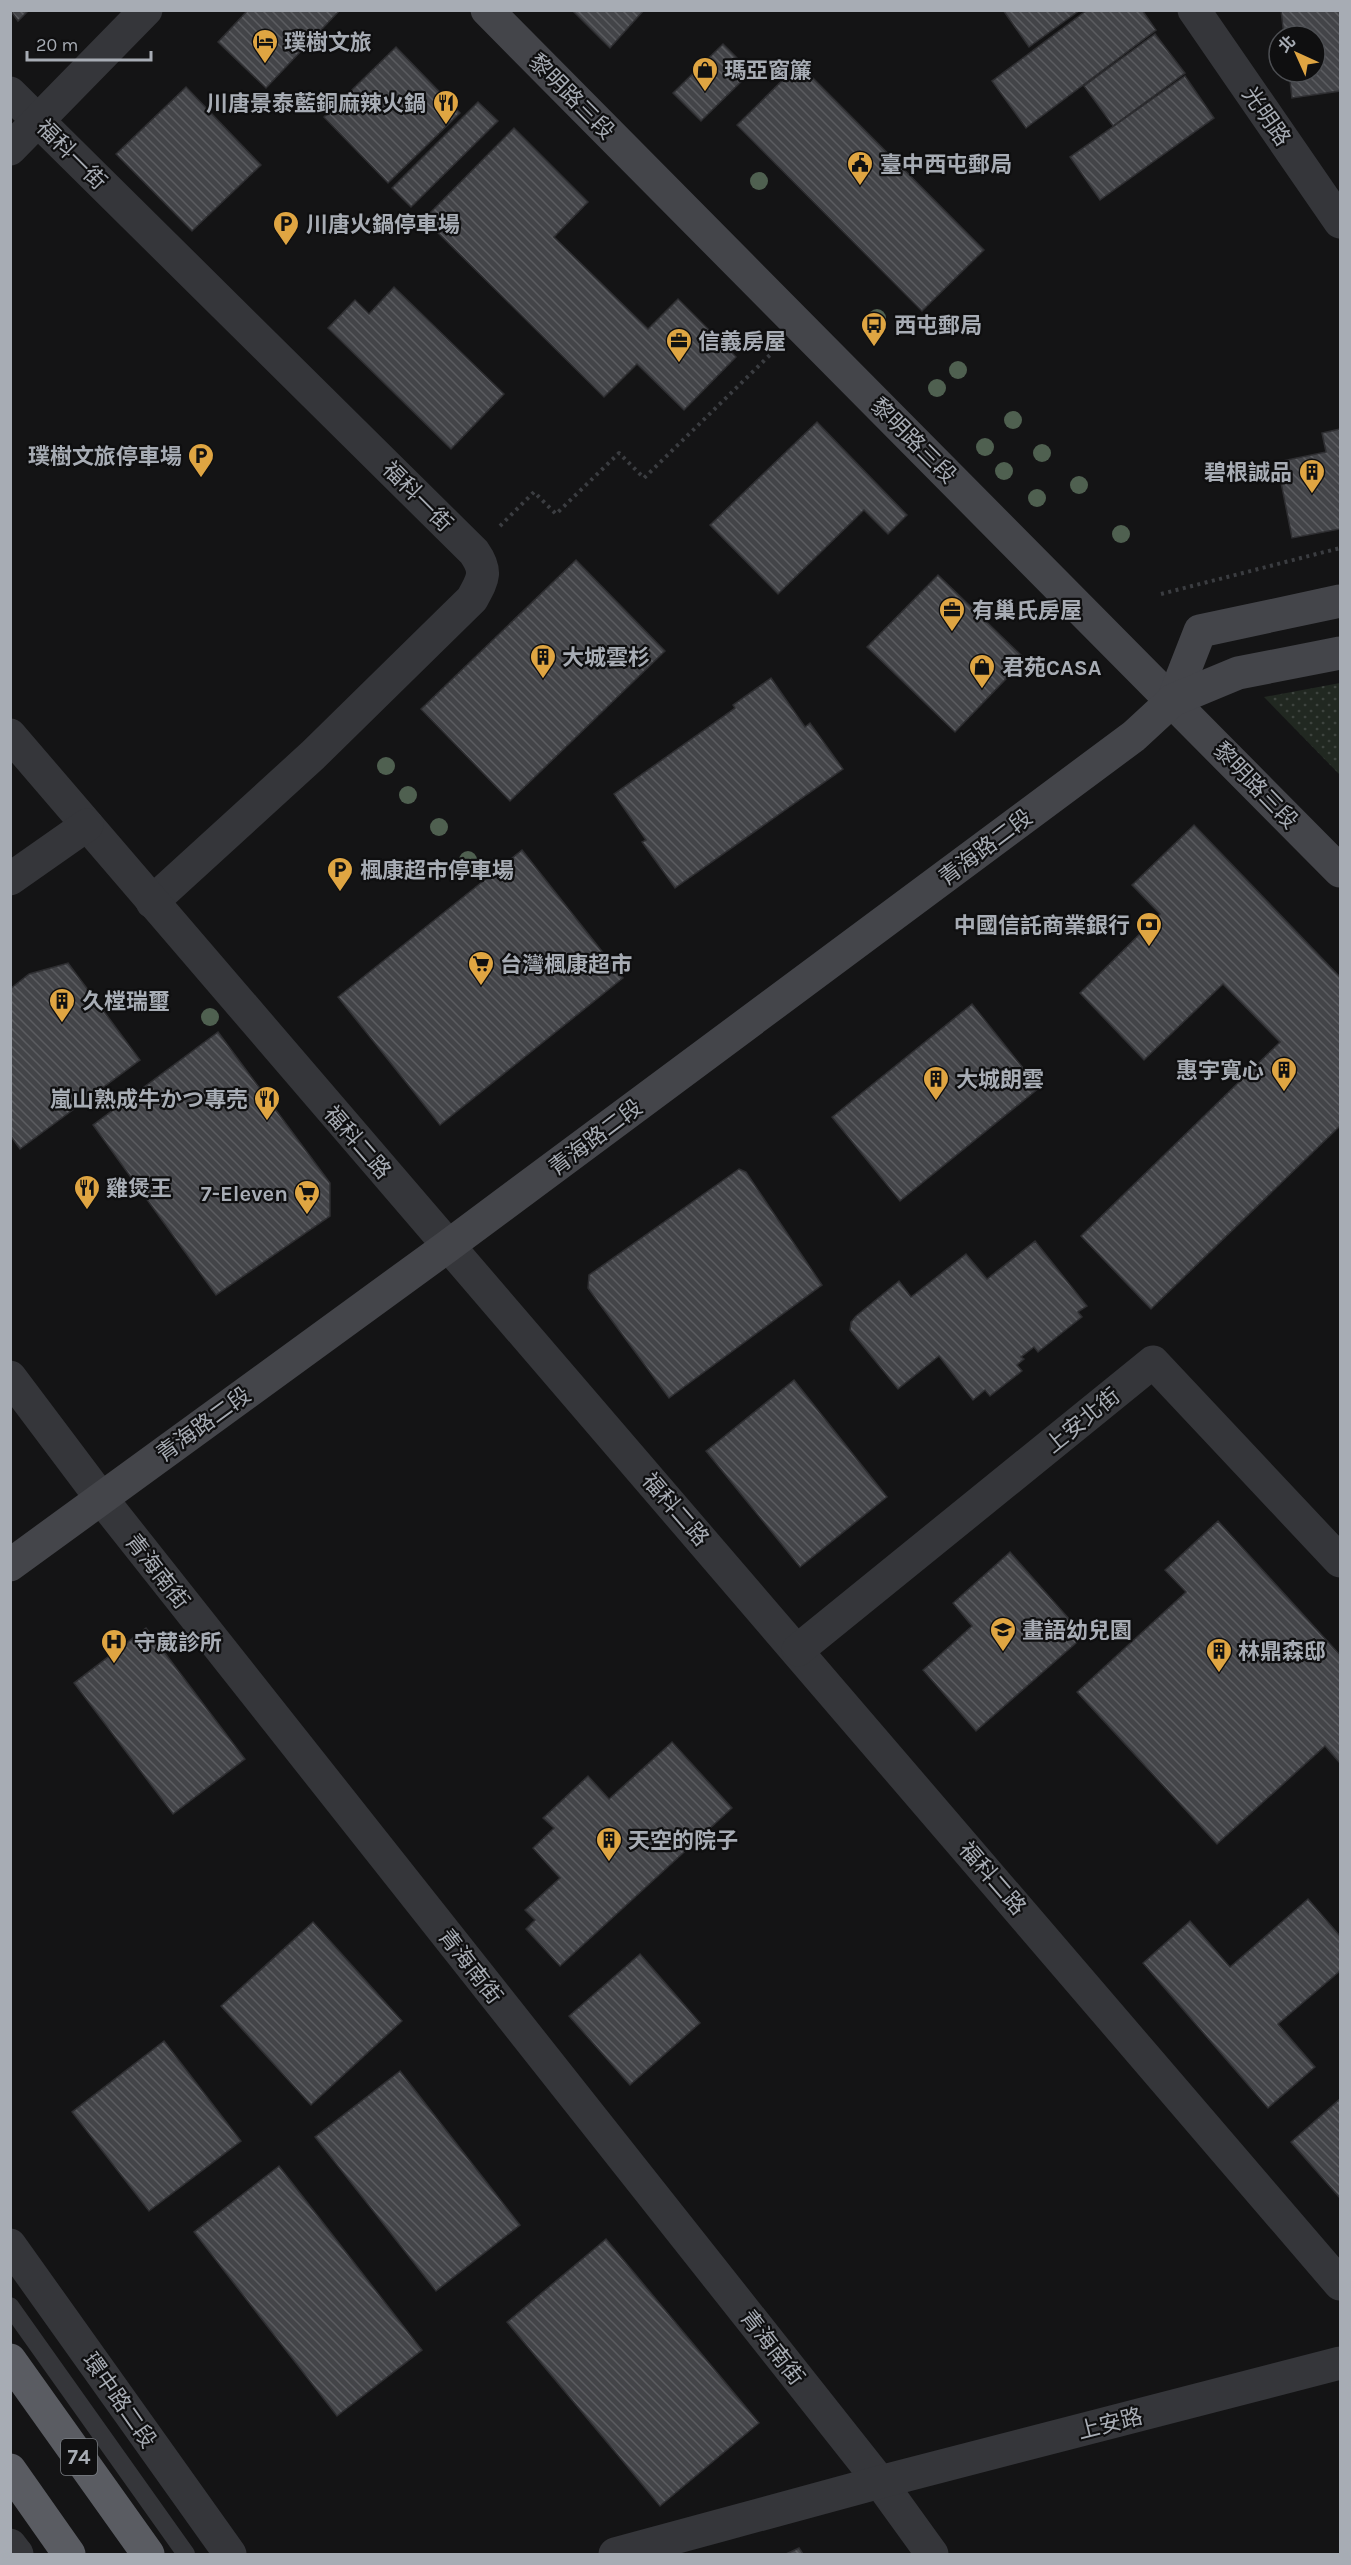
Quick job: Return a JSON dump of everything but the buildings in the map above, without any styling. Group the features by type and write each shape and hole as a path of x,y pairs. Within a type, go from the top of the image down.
{"highway":[{"name":"74","path":"10,2360 148,2554"},
{"path":"10,2470 69,2554"}],"main road":[{"name":"黎明路三段","path":"487,10 1341,871"},
{"name":"青海路二段","path":"1173,700 1200,631 1341,601"},
{"name":"青海路二段","path":"10,1565 448,1246 1134,736 1173,700 1239,673 1341,653"}],"street":[{"path":"10,148 146,10"},
{"name":"光明路","path":"1194,10 1341,222"},
{"name":"福科一街","path":"10,93 474,552 483,564 483,579 472,599 313,754 152,902"},
{"name":"福科二路","path":"10,735 1341,2284"},
{"path":"10,879 87,825"},
{"name":"上安北街","path":"798,1650 1153,1362 1341,1561"},
{"name":"青海南街","path":"10,1377 101,1498 880,2482 932,2554"},
{"name":"環中路二段","path":"10,2245 230,2554"},
{"name":"上安路","path":"615,2554 880,2482 1341,2363"},
{"path":"10,2545 17,2554"}],"lane":[{"path":"10,2306 186,2554"}],"path":[{"path":"474,552 534,492 556,514 619,453 644,478 801,326"},
{"path":"1161,594 1341,548"}],"shaded area":[{"path":"1340,683 1340,775 1264,697"}],"place":[{"name":"璞樹文旅","path":"265,65"},
{"name":"瑪亞窗簾","path":"705,93"},
{"name":"川唐景泰藍銅麻辣火鍋","path":"446,126"},
{"name":"臺中西屯郵局","path":"860,187"},
{"name":"川唐火鍋停車場","path":"286,247"},
{"name":"西屯郵局","path":"874,348"},
{"name":"信義房屋","path":"679,364"},
{"name":"璞樹文旅停車場","path":"201,479"},
{"name":"碧根誠品","path":"1312,495"},
{"name":"有巢氏房屋","path":"952,633"},
{"name":"大城雲杉","path":"543,680"},
{"name":"君苑CASA","path":"982,690"},
{"name":"楓康超市停車場","path":"340,893"},
{"name":"中國信託商業銀行","path":"1149,948"},
{"name":"台灣楓康超市","path":"481,987"},
{"name":"久樘瑞璽","path":"62,1024"},
{"name":"惠宇寬心","path":"1284,1093"},
{"name":"大城朗雲","path":"936,1102"},
{"name":"嵐山熟成牛かつ專売","path":"267,1122"},
{"name":"雞煲王","path":"87,1211"},
{"name":"7-Eleven","path":"307,1216"},
{"name":"畫語幼兒園","path":"1003,1653"},
{"name":"守葳診所","path":"114,1665"},
{"name":"林鼎森邸","path":"1219,1674"},
{"name":"天空的院子","path":"609,1863"}]}
